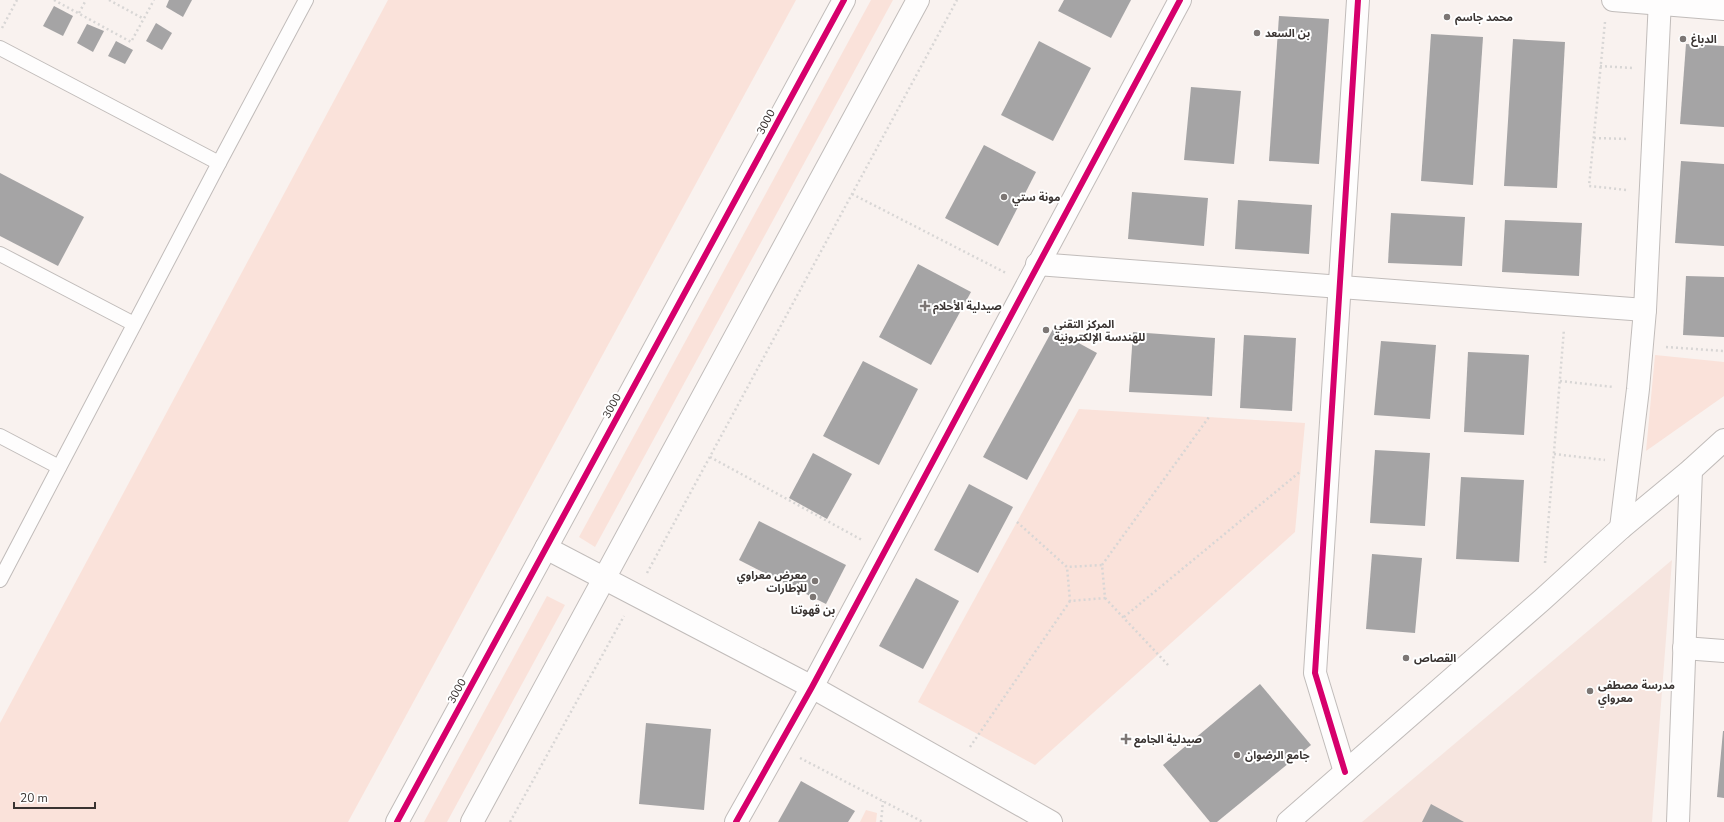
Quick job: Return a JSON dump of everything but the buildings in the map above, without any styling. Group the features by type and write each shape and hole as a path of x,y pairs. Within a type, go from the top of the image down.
{"street":[{"name":"3000","path":"397,822 844,0"},
{"path":"472,822 918,0"},
{"path":"736,822 812,687 1037,264 1180,0"},
{"path":"1345,772 1315,673 1358,0"},
{"path":"1610,7 1660,2 1724,10"},
{"path":"1621,528 1638,389 1645,310 1660,2"},
{"path":"1037,264 1645,310"},
{"path":"1288,822 1542,600 1621,528 1724,440"},
{"path":"1678,822 1690,470"},
{"path":"546,548 812,687 1050,822"},
{"path":"1684,648 1724,651"}],"lane":[{"path":"0,580 218,163 306,0"},
{"path":"0,48 218,163"},
{"path":"0,254 134,324"},
{"path":"0,436 59,467"}],"path":[{"path":"0,32 17,0"},
{"path":"54,0 132,42 154,0"},
{"path":"79,13 86,0"},
{"path":"109,0 144,19"},
{"path":"510,822 636,594 957,0"},
{"path":"1610,7 1600,66 1589,186 1651,192"},
{"path":"1600,66 1657,69"},
{"path":"1594,138 1653,141"},
{"path":"852,194 1027,284"},
{"path":"1542,600 1566,305"},
{"path":"1642,345 1724,351"},
{"path":"1560,381 1638,389"},
{"path":"1169,666 1105,598 1102,565 1209,417"},
{"path":"1554,454 1628,462"},
{"path":"710,457 884,552"},
{"path":"1124,617 1301,471"},
{"path":"955,768 1070,600 1067,567 1017,522"},
{"path":"1067,567 1102,565"},
{"path":"1070,600 1105,598"},
{"path":"778,746 923,822"},
{"path":"881,822 883,801"}],"shaded area":[{"path":"388,0 796,0 348,822 0,822 0,723"},
{"path":"871,0 893,0 595,547 579,537"},
{"path":"1655,355 1724,362 1724,396 1646,451"},
{"path":"1079,409 1305,423 1295,532 1035,765 918,702"},
{"name":"مدرسة مصطفى معرواي","path":"1672,560 1652,822 1362,822"},
{"path":"547,596 565,605 447,822 424,822"},
{"path":"866,810 877,813 876,822 860,822"}],"cycle path":[{"path":"397,822 844,0"},
{"path":"736,822 812,687 1180,0"},
{"path":"1345,772 1315,673 1358,0"}],"place":[{"name":"محمد جاسم","path":"1447,17"},
{"name":"بن السعد","path":"1257,33"},
{"name":"الدباغ","path":"1683,39"},
{"name":"مونة ستي","path":"1004,197"},
{"name":"صيدلية الأحلام","path":"925,306"},
{"name":"المركز التقني للهندسة الإلكترونية","path":"1046,330"},
{"name":"معرض معراوي للإطارات","path":"815,581"},
{"name":"بن قهوتنا","path":"813,597"},
{"name":"القصاص","path":"1406,658"},
{"name":"مدرسة مصطفى معرواي","path":"1590,691"},
{"name":"صيدلية الجامع","path":"1126,739"},
{"name":"جامع الرضوان","path":"1237,755"}]}
